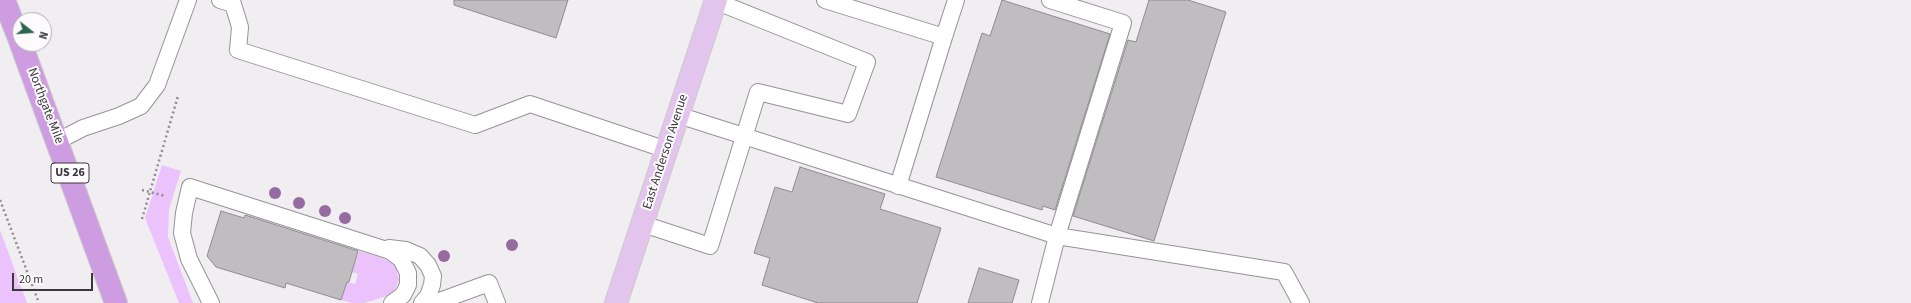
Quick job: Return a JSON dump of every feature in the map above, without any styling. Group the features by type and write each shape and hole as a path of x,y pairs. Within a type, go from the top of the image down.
{"highway":[{"path":"4,0 12,20"},
{"name":"Northgate Mile","path":"24,52 58,140 116,303"}],"main road":[{"name":"East Anderson Avenue","path":"620,302 643,224 715,0"}],"lane":[{"path":"58,140 83,128 119,116 141,106 157,84 188,0"},
{"path":"220,0 233,4 240,27 238,50 475,125 530,104 667,150"},
{"path":"643,224 710,246 758,92 848,114 867,62 715,0"},
{"path":"825,0 944,37"},
{"path":"898,186 956,0"},
{"path":"1040,303 1057,236 1123,23 1050,0"},
{"path":"678,115 1057,236 1284,272 1301,303"},
{"path":"211,303 189,259 182,233 184,213 190,188 390,251 401,259 408,273 408,285 403,295 392,303"},
{"path":"361,243 406,250 420,256 428,265 433,276 432,285 428,296 422,303"},
{"path":"434,303 489,282 496,303"}],"path":[{"path":"142,219 178,94"},
{"path":"142,190 173,198"},
{"path":"0,200 39,303"}],"shaded area":[{"path":"162,165 181,171 169,209 168,237 193,303 179,303 145,218"},
{"path":"0,230 27,303 0,303"},
{"path":"359,251 385,259 395,265 399,280 394,292 387,296 364,303 352,303 341,300 347,282 355,284 358,274 352,272"}],"building":[{"path":"454,0 568,0 556,38 454,5"},
{"path":"1002,0 1110,34 1055,210 1043,206 1042,210 936,177 982,33 990,36"},
{"path":"1149,0 1188,0 1226,12 1154,241 1073,216 1128,40 1136,42"},
{"path":"800,167 885,194 880,209 941,228 917,303 818,303 762,285 770,258 754,253 775,187 792,192"},
{"path":"221,211 244,218 245,215 358,251 349,282 347,282 341,300 286,283 285,288 216,267 207,256"},
{"path":"979,268 1019,280 1012,303 968,303"}]}
